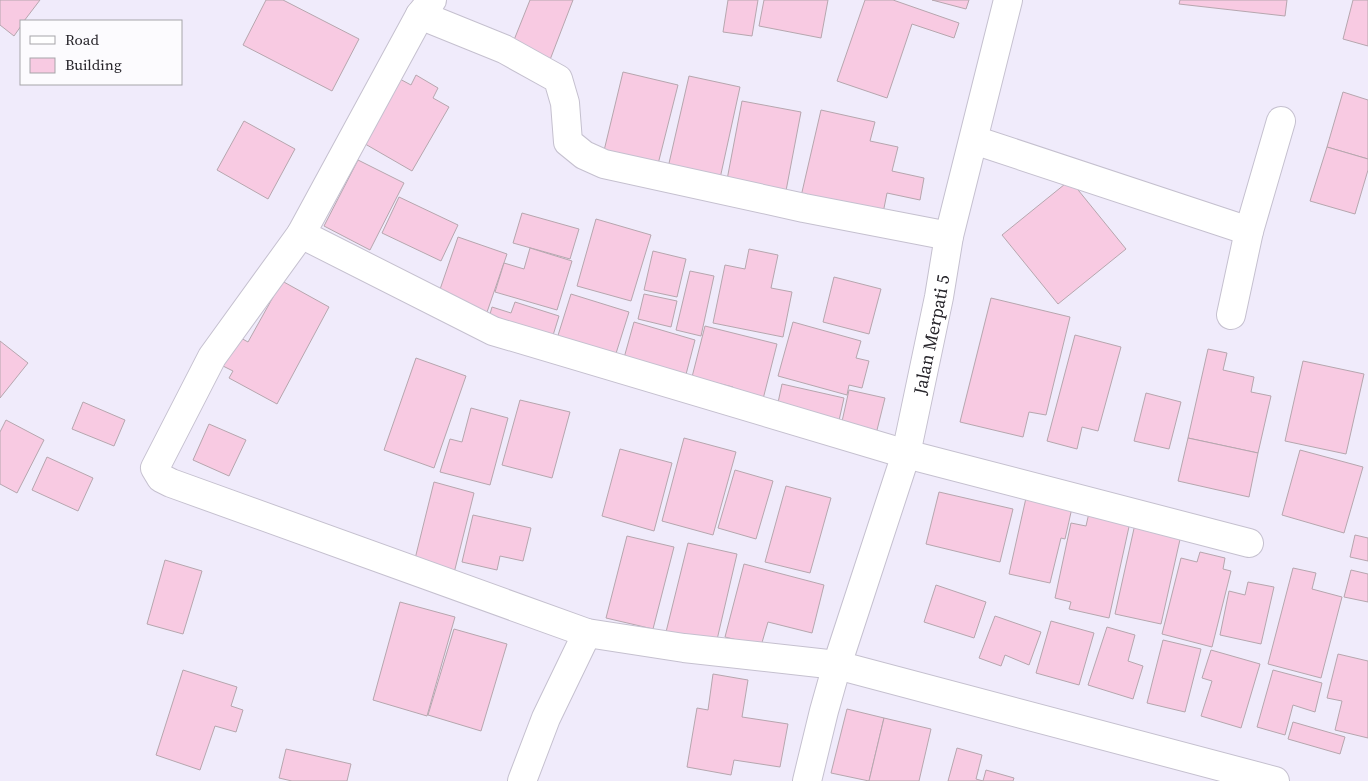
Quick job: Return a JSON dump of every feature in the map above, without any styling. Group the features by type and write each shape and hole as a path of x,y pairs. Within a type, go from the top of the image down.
{"street":[{"name":"Jalan Merpati 5","path":"807,781 837,665 906,454 939,297 949,236 1008,0"},
{"path":"949,236 804,208 604,164 584,155 568,142 566,103 558,79 426,8 301,234 212,357 155,468 161,478 170,484 587,633 684,648 837,665 1275,781"},
{"path":"1230,315 1249,231 1281,121"},
{"path":"974,140 1249,231"},
{"path":"301,234 493,331 906,454 1249,543"},
{"path":"522,781 546,718 587,633"}],"building":[{"path":"0,0 40,0 25,20 20,20 20,27 14,36 0,25"},
{"path":"266,0 283,0 359,39 332,91 243,45"},
{"path":"530,0 573,0 548,65 510,50"},
{"path":"728,0 758,0 752,36 723,32"},
{"path":"764,0 828,0 821,38 759,26"},
{"path":"865,0 893,0 959,23 954,38 912,24 887,98 837,81"},
{"path":"932,0 969,0 966,9"},
{"path":"1180,0 1287,0 1285,16 1179,4"},
{"path":"1353,0 1368,0 1368,46 1343,39"},
{"path":"623,72 678,85 656,172 602,159"},
{"path":"416,75 438,88 433,98 449,107 412,171 360,141 398,78 411,85"},
{"path":"689,76 740,87 719,183 667,172"},
{"path":"1343,92 1368,100 1368,159 1327,147"},
{"path":"742,101 801,112 785,196 726,185"},
{"path":"821,110 875,122 870,141 898,147 892,171 924,178 920,200 887,193 881,223 799,205"},
{"path":"244,121 295,149 268,199 217,170"},
{"path":"1327,147 1368,159 1368,170 1355,214 1310,201"},
{"path":"358,160 404,183 370,250 324,226"},
{"path":"1070,180 1126,249 1058,304 1002,235"},
{"path":"399,197 458,225 441,261 382,233"},
{"path":"522,213 579,229 570,259 513,243"},
{"path":"596,219 651,235 631,301 577,286"},
{"path":"458,237 507,254 485,318 436,301"},
{"path":"530,248 572,261 557,310 495,292 504,263 524,269"},
{"path":"749,249 778,255 771,288 792,292 783,337 713,323 725,265 745,269"},
{"path":"653,251 686,259 677,297 644,290"},
{"path":"690,271 714,276 701,336 676,330"},
{"path":"834,277 881,289 869,334 823,322"},
{"path":"282,281 329,307 277,404 229,378 233,371 223,366 239,337 248,342"},
{"path":"571,294 629,312 613,363 555,345"},
{"path":"644,294 677,301 671,327 638,319"},
{"path":"991,298 1070,317 1046,415 1029,412 1023,437 960,422"},
{"path":"515,302 559,316 550,345 487,325 492,307 511,313"},
{"path":"634,322 695,340 684,382 622,365"},
{"path":"793,322 861,341 856,358 869,361 862,388 849,385 847,395 778,376"},
{"path":"705,326 777,344 761,407 729,400 733,387 692,377"},
{"path":"1075,335 1121,347 1098,431 1082,427 1077,449 1047,441"},
{"path":"0,341 28,363 0,398"},
{"path":"1208,349 1227,353 1223,370 1254,377 1251,392 1271,396 1258,453 1188,438"},
{"path":"416,358 466,376 434,468 384,450"},
{"path":"1303,361 1364,374 1346,454 1285,441"},
{"path":"782,384 844,398 838,425 776,412"},
{"path":"849,390 885,398 876,434 841,426"},
{"path":"1146,393 1181,402 1169,449 1134,441"},
{"path":"520,400 570,412 552,478 502,465"},
{"path":"83,402 125,420 114,446 72,429"},
{"path":"471,408 508,418 490,485 440,472 450,439 462,442"},
{"path":"6,420 44,440 17,493 0,484 0,432"},
{"path":"209,424 246,440 229,476 193,460"},
{"path":"684,438 736,452 713,535 662,521"},
{"path":"1188,438 1258,453 1249,497 1178,481"},
{"path":"620,449 672,463 654,531 602,516"},
{"path":"1300,450 1363,467 1344,533 1282,515"},
{"path":"47,457 93,478 78,511 32,490"},
{"path":"735,470 773,481 756,539 718,528"},
{"path":"434,482 474,493 453,577 413,567"},
{"path":"786,486 831,498 810,573 765,562"},
{"path":"1028,489 1074,499 1065,539 1061,538 1050,583 1009,574"},
{"path":"939,492 1013,509 1000,562 926,544"},
{"path":"1091,504 1132,513 1109,618 1069,609 1071,602 1055,598 1071,523 1086,526"},
{"path":"473,515 531,528 523,561 500,556 497,570 462,562"},
{"path":"1135,524 1181,535 1161,624 1115,614"},
{"path":"1355,535 1368,538 1368,561 1350,557"},
{"path":"627,536 674,547 653,629 606,618"},
{"path":"688,543 737,554 716,644 666,632"},
{"path":"1200,552 1225,558 1223,569 1231,571 1212,647 1162,634 1181,558 1197,562"},
{"path":"165,560 202,571 183,634 147,624"},
{"path":"744,564 824,585 812,633 768,622 761,646 725,637"},
{"path":"1293,568 1316,573 1312,589 1342,597 1321,678 1268,664"},
{"path":"1351,570 1368,574 1368,602 1344,597"},
{"path":"1248,582 1274,587 1261,644 1220,635 1229,591 1245,595"},
{"path":"936,585 986,602 974,638 924,622"},
{"path":"400,602 455,617 427,716 373,700"},
{"path":"995,616 1041,632 1029,665 1005,655 1001,666 979,658"},
{"path":"1051,621 1094,633 1079,685 1036,673"},
{"path":"1107,627 1135,635 1128,661 1143,666 1133,699 1088,685"},
{"path":"454,629 507,644 481,731 428,715"},
{"path":"1163,640 1201,649 1185,712 1147,703"},
{"path":"1211,650 1260,664 1241,728 1201,716 1212,681 1202,678"},
{"path":"1338,654 1368,661 1368,738 1335,730 1342,701 1327,698"},
{"path":"183,670 237,687 231,706 243,710 236,732 215,726 200,770 156,755"},
{"path":"1273,670 1322,683 1315,712 1293,705 1285,735 1257,727"},
{"path":"713,674 748,680 742,717 788,724 780,767 734,760 731,775 687,767 697,708 708,710"},
{"path":"847,709 884,718 869,781 831,773"},
{"path":"884,718 931,729 919,781 869,781"},
{"path":"1293,722 1345,737 1340,754 1288,739"},
{"path":"957,748 982,755 976,779 983,781 948,781"},
{"path":"286,749 351,764 347,781 292,781 279,778"},
{"path":"986,770 1014,778 1013,781 983,781"}]}
